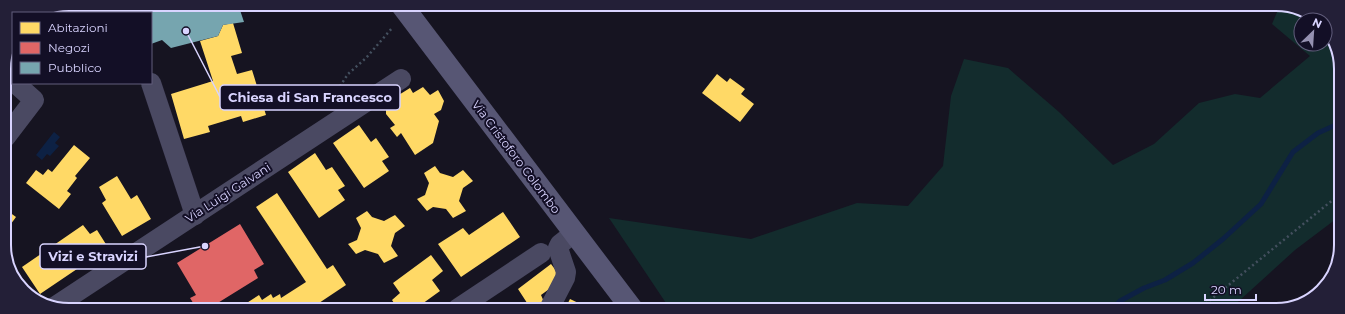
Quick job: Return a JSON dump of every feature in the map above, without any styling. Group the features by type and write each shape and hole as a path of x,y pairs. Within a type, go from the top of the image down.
{"main road":[{"name":"Via Cristoforo Colombo","path":"406,11 627,303"}],"street":[{"name":"Via Luigi Galvani","path":"61,302 401,79"},
{"path":"11,130 34,100 16,84"},
{"path":"151,84 194,215"},
{"path":"552,303 565,278 566,272 558,248 560,244 574,233"},
{"path":"466,303 542,253"}],"path":[{"path":"320,132 323,113 336,91 348,74 366,58 389,30"},
{"path":"1207,303 1334,199"}],"green space":[{"path":"1277,11 1293,14 1293,42 1272,24"},
{"path":"1305,52 1331,52 1333,58 1334,221 1295,250 1237,303 666,303 609,218 751,239 857,203 908,206 943,166 951,96 964,59 1008,68 1059,112 1113,165 1154,144 1199,103 1235,94 1260,98 1310,56"}],"water":[{"path":"54,132 60,137 55,143 59,146 50,156 47,154 42,160 36,155"}],"building: Abitazioni":[{"path":"233,23 242,53 231,56 237,74 252,70 266,115 243,122 241,116 208,126 210,132 184,139 171,94 213,81 200,41 218,36 223,25"},
{"path":"717,74 727,82 730,78 745,89 741,94 754,104 740,122 702,93"},
{"path":"423,87 430,95 438,90 444,101 441,110 434,114 439,121 433,143 415,155 401,133 397,137 390,128 395,125 386,114 386,108 389,101 410,88 413,93"},
{"path":"359,125 371,142 376,138 389,157 382,161 389,171 364,188 333,143"},
{"path":"74,145 90,158 75,176 77,178 67,191 71,194 59,209 26,183 36,170 43,175 48,169 52,172"},
{"path":"315,153 326,170 332,167 345,186 338,190 345,200 319,218 288,172"},
{"path":"435,166 440,173 453,177 463,170 473,181 463,188 459,201 466,211 453,218 446,209 433,207 427,211 417,199 425,195 429,183 424,173"},
{"path":"117,176 131,199 137,195 151,219 122,236 102,203 106,200 99,187"},
{"path":"277,193 327,269 333,265 346,285 319,303 247,303 259,295 262,300 271,294 273,298 280,294 281,298 306,282 256,207"},
{"path":"367,211 372,217 384,221 395,215 405,226 395,233 391,246 398,256 384,263 378,254 365,250 356,254 348,244 357,240 361,228 356,218"},
{"path":"503,212 520,237 461,277 438,244 463,228 469,235"},
{"path":"11,213 16,217 11,224"},
{"path":"83,225 90,234 97,230 109,249 86,264 81,256 72,262 77,269 40,294 22,267"},
{"path":"431,255 443,271 432,280 440,291 423,303 394,303 392,300 400,293 393,283"},
{"path":"551,264 557,272 552,287 541,295 544,302 543,303 527,303 518,289"},
{"path":"570,299 578,303 568,303"}],"building: Negozi":[{"path":"240,224 264,264 254,270 258,278 218,303 193,303 190,298 196,295 177,263"}],"building: Pubblico":[{"path":"240,11 244,22 223,25 218,36 171,48 162,40 152,44 152,12 141,12"}],"waterway":[{"path":"1118,303 1144,288 1165,280 1193,263 1223,239 1261,204 1293,152 1318,133 1334,126"}],"place":[{"name":"Chiesa di San Francesco","path":"186,31"},
{"name":"Vizi e Stravizi","path":"205,246"}]}
